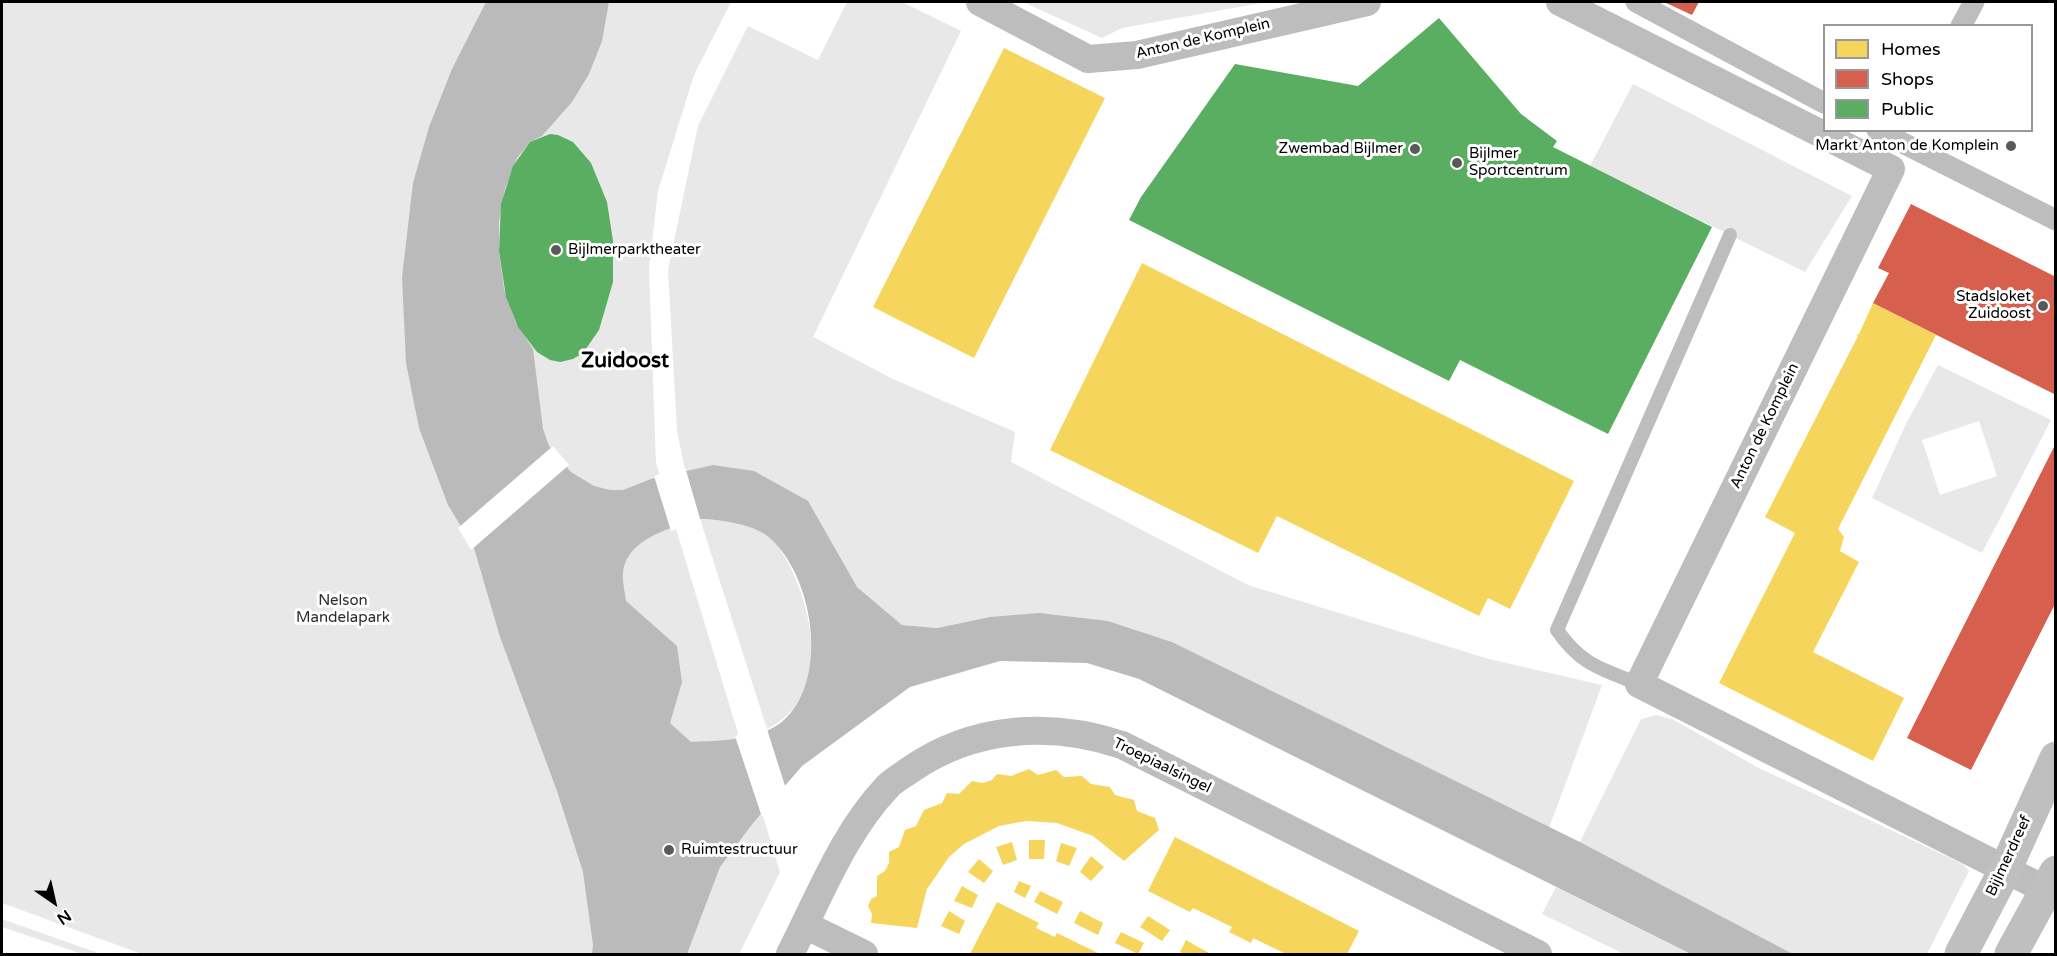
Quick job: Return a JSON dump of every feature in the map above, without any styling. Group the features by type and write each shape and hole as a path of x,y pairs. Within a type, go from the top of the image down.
{"main road":[{"name":"Bijlmerdreef","path":"1961,954 2005,870 2055,758"},
{"path":"2017,944 2052,886"}],"street":[{"name":"Anton de Komplein","path":"980,2 1088,59 1137,56 1367,2"},
{"path":"1560,2 1823,115"},
{"path":"1636,2 1823,102"},
{"path":"1962,24 1974,2"},
{"path":"1863,132 2055,220"},
{"path":"1879,132 1898,147"},
{"name":"Anton de Komplein","path":"1639,684 1898,147"},
{"path":"1639,684 2005,870 2052,886"},
{"name":"Troepiaalsingel","path":"790,954 837,860 859,823 889,785 928,758 957,744 1024,730 1091,734 1122,745 1510,948 1538,954"},
{"path":"805,925 864,954"}],"lane":[{"path":"1639,684 1593,666 1571,651 1557,630 1730,235"}],"green space":[{"name":"Nelson Mandelapark","path":"2,2 731,2 694,75 658,191 649,268 656,463 780,872 739,954 142,954 2,903"},
{"path":"847,2 902,2 961,31 813,337 893,379 1015,432 1011,462 1248,585 1489,659 1602,685 1549,828 1172,642 1108,621 990,617 937,628 902,625 857,587 685,470 677,431 668,270 698,126 748,26 818,60"},
{"path":"1023,2 1267,2 1122,28 1102,38"},
{"path":"1633,84 1852,196 1805,272 1590,166"},
{"path":"1938,365 2051,420 1982,553 1872,498 1906,424","holes":["1979,421 1997,476 1940,495 1922,440"]},
{"path":"700,519 743,524 766,535 777,545 785,558 804,604 811,645 811,665 806,684 798,702 785,717 767,729"},
{"path":"1657,715 1674,720 1757,767 1963,864 1969,871 1927,954 1793,954 1580,842 1641,719"},
{"path":"1556,887 1691,954 1624,954 1542,914"},
{"path":"2,919 101,954 82,954 2,927"}],"shaded area":[{"path":"486,2 609,2 602,41 589,74 572,102 542,136 530,142 517,158 505,189 499,221 499,251 504,289 515,321 533,349 543,429 549,446 571,472 594,486 623,490 651,479 713,465 754,471 808,501 857,587 902,625 937,628 990,617 1039,613 1108,621 1172,642 1580,842 1793,954 1691,954 1139,679 1087,663 1000,661 910,687 802,766 753,823 720,867 687,954 592,954 593,945 583,872 557,791 500,637 474,548 448,505 419,428 406,363 402,277 413,183 429,127 452,69","holes":["707,519 734,523 760,531 782,552 795,573 805,599 810,626 811,653 807,679 798,702 783,721 751,736 691,742 670,723 682,682 677,646 626,601 623,572 626,560 642,542 665,530"]}],"pier":[{"path":"553,446 569,465 471,550 458,528"},
{"path":"685,467 701,522 671,531 654,476"},
{"path":"766,726 786,789 762,817 735,736"}],"building: Homes":[{"path":"1004,48 1105,98 974,358 873,307"},
{"path":"1142,263 1574,481 1510,609 1488,598 1479,616 1277,516 1258,553 1050,450"},
{"path":"1873,303 1936,335 1838,529 1844,537 1840,551 1859,562 1813,652 1904,698 1873,761 1719,683 1795,533 1765,517"},
{"path":"1029,769 1038,775 1056,770 1064,777 1082,776 1091,784 1110,787 1115,795 1134,800 1137,811 1155,818 1159,830 1124,861 1093,836 1057,823 1026,821 999,826 964,844 949,857 927,889 917,928 871,923 872,914 868,906 871,899 877,896 877,876 885,871 889,863 889,852 899,847 905,830 916,826 924,810 942,803 947,793 959,794 972,781 983,783 992,780 997,774 1011,776"},
{"path":"1175,837 1359,931 1347,954 1286,954 1253,938 1251,943 1229,932 1232,927 1193,908 1190,912 1148,891"},
{"path":"1029,840 1045,840 1044,859 1029,859"},
{"path":"1012,842 1017,860 1003,865 996,847"},
{"path":"1061,843 1077,848 1069,866 1056,861"},
{"path":"1091,856 1104,867 1091,881 1080,872"},
{"path":"979,859 993,871 984,883 968,872"},
{"path":"1019,881 1031,886 1025,898 1014,892"},
{"path":"962,886 978,895 972,908 954,901"},
{"path":"1040,891 1063,902 1057,914 1034,902"},
{"path":"997,902 1039,923 1036,928 1055,937 1057,933 1100,954 970,954"},
{"path":"949,911 965,921 959,934 941,926"},
{"path":"1080,911 1103,923 1098,935 1074,923"},
{"path":"1148,916 1170,930 1162,941 1140,927"},
{"path":"1121,932 1144,943 1138,954 1115,943"},
{"path":"1186,940 1211,954 1180,952"}],"building: Shops":[{"path":"1664,2 1699,2 1692,15"},
{"path":"1911,204 2056,277 2056,395 1873,303 1889,273 1878,268"},
{"path":"2056,443 2056,602 1971,770 1907,738"}],"building: Public":[{"name":"Bijlmer Sportcentrum","path":"1439,18 1521,114 1557,141 1553,147 1712,227 1608,434 1460,360 1449,381 1129,220 1141,197 1235,64 1358,86"},
{"name":"Bijlmerparktheater","path":"550,134 573,142 591,163 607,202 613,241 613,282 599,330 583,353 573,359 560,362 550,360 537,352 518,327 506,297 499,251 501,204 513,166 530,142"}],"place":[{"name":"Markt Anton de Komplein","path":"2011,146"},
{"name":"Zwembad Bijlmer","path":"1415,149"},
{"name":"Bijlmer Sportcentrum","path":"1457,163"},
{"name":"Bijlmerparktheater","path":"556,250"},
{"name":"Stadsloket Zuidoost","path":"2043,306"},
{"name":"Ruimtestructuur","path":"669,850"}],"district":[{"name":"Zuidoost","path":"625,361"}]}
